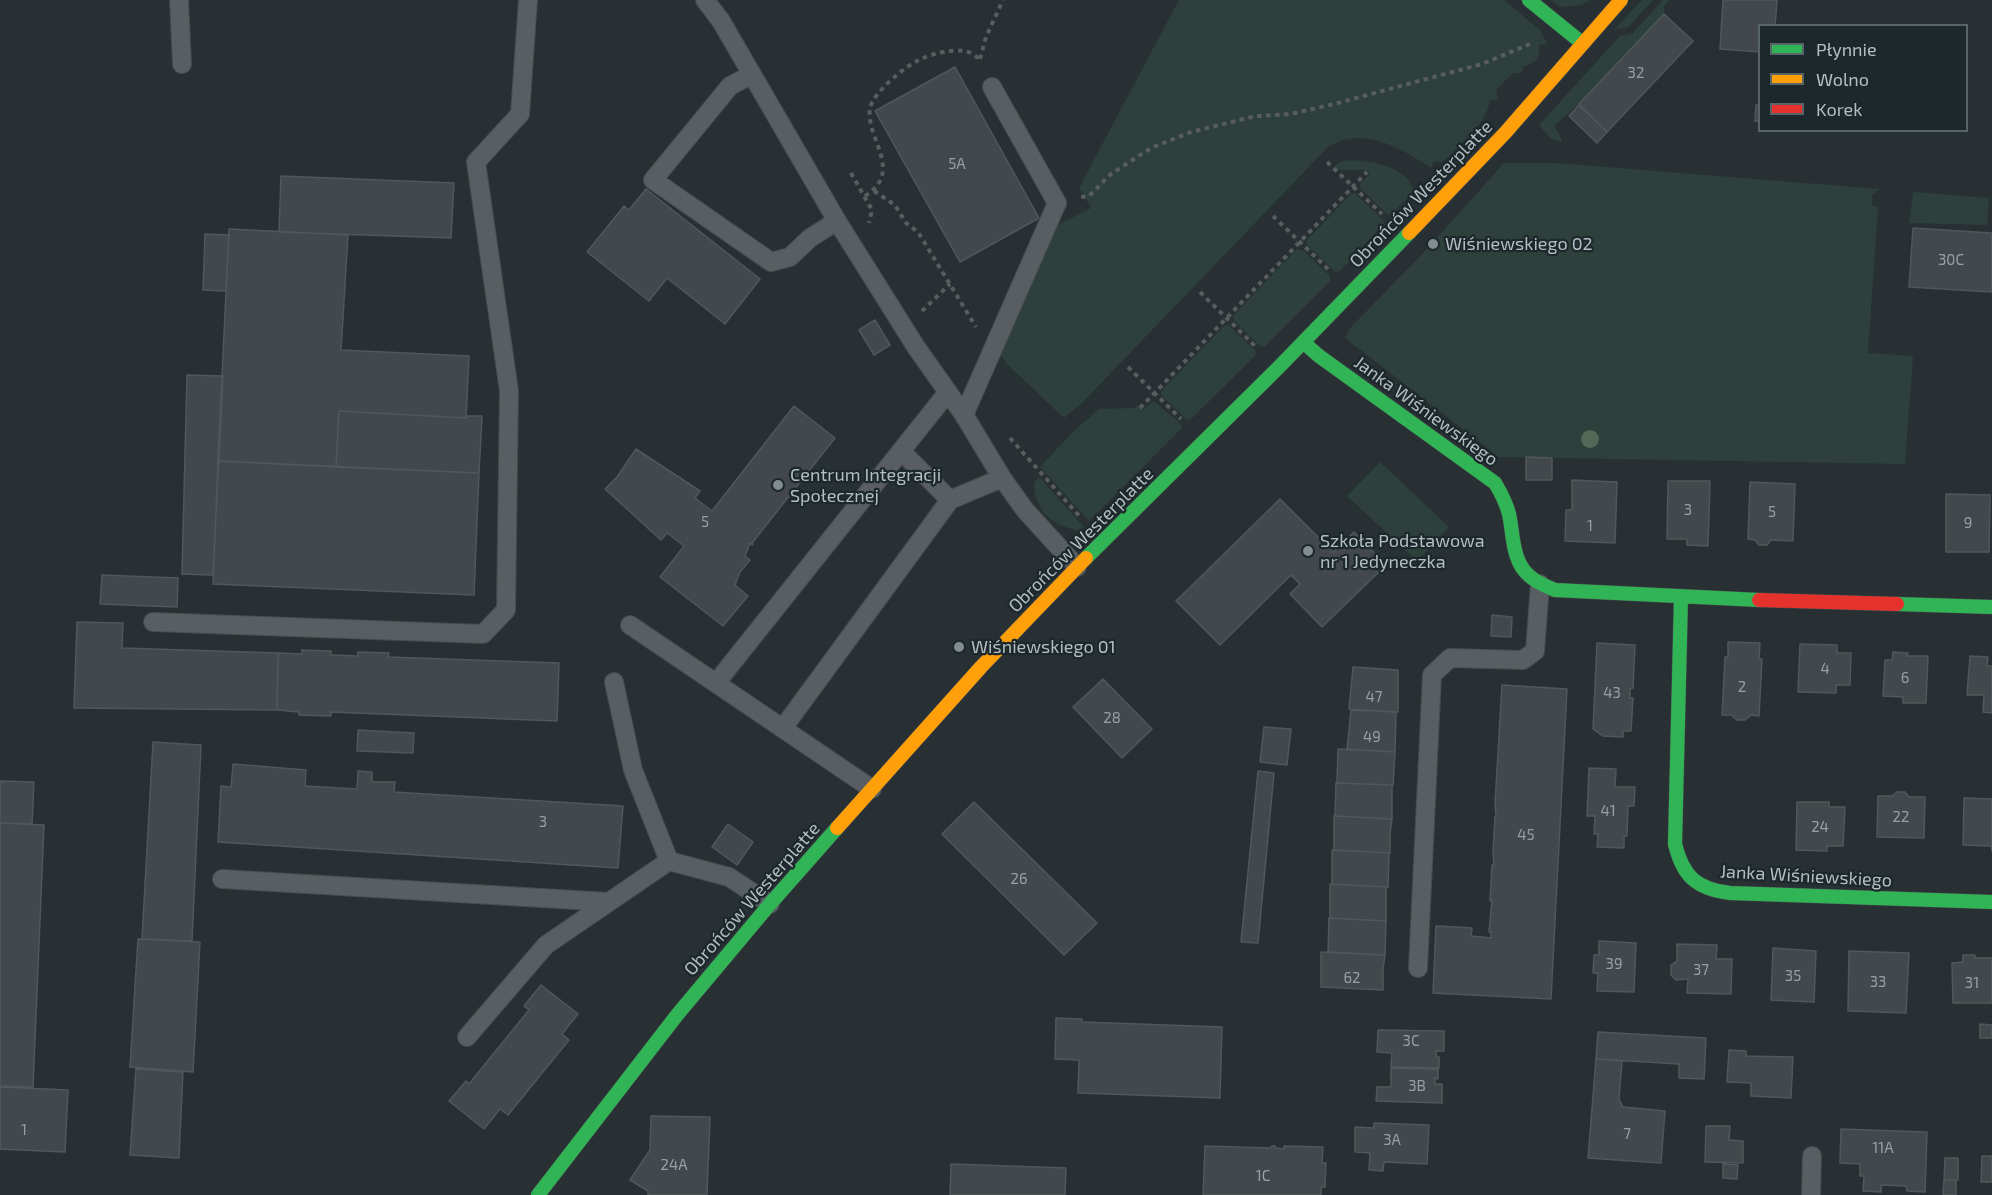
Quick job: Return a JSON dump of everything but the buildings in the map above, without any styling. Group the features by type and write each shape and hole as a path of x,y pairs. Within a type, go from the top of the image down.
{"street":[{"path":"1529,0 1582,43"},
{"name":"Obrońców Westerplatte","path":"538,1195 676,1015 770,904 981,667 1077,567 1279,367 1506,133 1621,0"},
{"name":"Janka Wiśniewskiego","path":"1303,342 1319,356 1495,483 1503,494 1509,512 1518,562 1524,572 1539,584"},
{"path":"1539,584 1555,590 1682,597 1992,607"},
{"name":"Janka Wiśniewskiego","path":"1682,597 1675,844 1683,869 1692,879 1707,889 1730,893 1992,902"}],"lane":[{"path":"179,0 182,64"},
{"path":"153,622 483,634 506,610 509,391 476,162 520,114 528,0"},
{"path":"705,0 721,21 837,221 916,347 964,415 1002,478 1025,510 1077,567"},
{"path":"751,75 730,86 653,180 771,262 790,257 810,238 837,221"},
{"path":"964,415 1057,203 993,87"},
{"path":"716,683 948,392"},
{"path":"901,451 950,500"},
{"path":"783,728 950,500 1002,478"},
{"path":"1418,968 1432,675 1450,657 1523,660 1535,651 1539,584"},
{"path":"630,625 872,789"},
{"path":"614,682 633,770 669,861"},
{"path":"467,1036 546,945 669,861 729,877 770,904"},
{"path":"222,879 609,902"},
{"path":"1811,1195 1812,1156"}],"path":[{"path":"980,59 986,37 1003,0"},
{"path":"1057,203 1089,196 1110,174 1151,148 1191,132 1256,116 1291,114 1482,64 1564,29"},
{"path":"865,196 874,191 883,171 880,151 870,120 870,107 875,96 917,60 933,54 966,50 980,59 993,87"},
{"path":"1328,162 1384,215"},
{"path":"848,239 868,227 872,210 851,172"},
{"path":"1140,408 1367,172"},
{"path":"874,191 895,205 906,223 918,232 992,353"},
{"path":"1273,216 1330,272"},
{"path":"1200,292 1279,367"},
{"path":"1128,367 1182,421"}],"green space":[{"path":"1179,0 1504,0 1540,30 1547,44 1539,45 1536,60 1523,66 1522,73 1513,73 1496,90 1498,100 1490,100 1479,124 1448,158 1441,162 1434,161 1431,168 1394,147 1368,139 1354,138 1328,147 1082,403 1064,418 1007,364 999,352 1056,226 1091,208 1079,188"},
{"path":"1551,0 1590,0 1582,5 1560,7"},
{"path":"1642,0 1653,0 1628,27 1614,30"},
{"path":"1663,0 1669,0 1664,6 1664,14 1579,104 1554,126 1562,139 1561,142 1550,138 1539,125 1620,36 1632,34"},
{"path":"1349,160 1378,164 1396,170 1410,183 1414,191 1392,214 1388,215 1360,188 1360,184 1370,174 1365,170 1335,168 1340,162"},
{"path":"1504,163 1556,163 1879,189 1872,196 1872,206 1878,207 1868,353 1913,356 1905,464 1499,457 1345,338 1350,328 1427,249"},
{"path":"1913,192 1989,198 1987,225 1909,223"},
{"path":"1355,193 1383,220 1384,224 1340,271 1335,272 1306,244 1307,240 1351,194"},
{"path":"1297,249 1304,251 1330,276 1330,281 1265,346 1261,347 1234,320 1233,316"},
{"path":"1228,325 1256,351 1255,356 1191,419 1187,420 1161,395 1161,391 1224,326"},
{"path":"1154,401 1182,425 1181,429 1089,521 1040,467 1073,432 1099,409 1134,408 1137,405 1143,410"},
{"path":"1380,462 1449,527 1417,561 1347,496"},
{"path":"1039,477 1084,527 1079,531 1061,525 1047,516 1035,493 1034,483"}],"traffic: fast":[{"path":"1529,0 1582,43"},
{"path":"1086,558 1279,367 1409,233"},
{"path":"1303,342 1319,356 1495,483 1508,510 1519,563 1526,573 1538,582 1555,590 1759,600"},
{"path":"1681,597 1675,844 1682,865 1693,879 1709,888 1730,893 1992,902"},
{"path":"1897,604 1992,607"},
{"path":"538,1195 677,1015 837,828"}],"traffic: slow":[{"path":"1409,233 1505,133 1621,0"},
{"path":"837,828 981,667 1086,558"}],"traffic: jam":[{"path":"1759,600 1897,604"}],"place":[{"name":"Wiśniewskiego 02","path":"1433,244"},
{"name":"Centrum Integracji Społecznej","path":"778,485"},
{"name":"Szkoła Podstawowa nr 1 Jedyneczka","path":"1308,551"},
{"name":"Wiśniewskiego 01","path":"959,647"}]}
